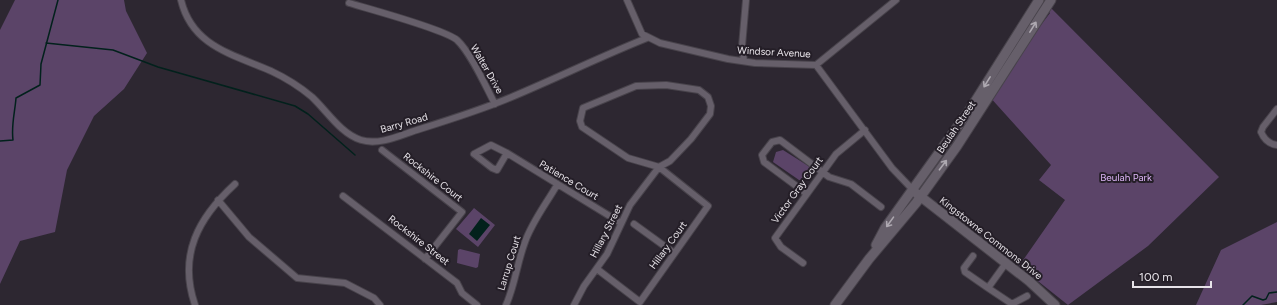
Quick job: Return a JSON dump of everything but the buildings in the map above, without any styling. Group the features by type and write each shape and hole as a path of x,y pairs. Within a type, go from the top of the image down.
{"main road":[{"name":"Beulah Street","path":"869,258 885,228 971,108 1039,0"},
{"name":"Beulah Street","path":"835,305 869,258 920,197 957,146 1051,0"},
{"name":"Kingstowne Commons Drive","path":"913,190 1006,263 1054,305"}],"street":[{"name":"Barry Road","path":"181,0 188,20 203,39 218,48 292,82 312,98 349,134 360,140 372,142 391,138 495,104 647,38"},
{"path":"627,0 640,29 647,38"},
{"path":"744,61 742,46 746,0"},
{"path":"816,65 896,0"},
{"name":"Walter Drive","path":"349,3 432,29 456,40 471,60 495,104"},
{"name":"Windsor Avenue","path":"647,38 702,54 744,61 816,65 892,168 913,190"},
{"name":"Hillary Street","path":"574,305 584,286 597,269 612,244 621,223 638,192 659,167 670,161 710,114 711,106 708,97 699,90 666,85 636,86 583,108 580,121 586,130 628,158 659,167"},
{"path":"1277,109 1263,127 1261,132 1264,138 1272,144 1277,145"},
{"name":"Victor Gray Court","path":"803,263 781,247 775,238 836,154 865,130"},
{"path":"807,194 766,164 763,160 764,151 772,142 780,140 829,177 851,184 881,207"},
{"name":"Patience Court","path":"508,153 497,170 492,168 474,154 491,144 508,153 557,185 621,223"},
{"name":"Rockshire Court","path":"382,150 462,212 425,259"},
{"name":"Hillary Court","path":"597,269 640,302 708,206 659,167"},
{"path":"195,305 189,275 190,254 201,223 218,200 235,184"},
{"name":"Larrup Court","path":"506,305 510,295 516,266 527,235 557,185"},
{"name":"Rockshire Street","path":"343,196 370,215 457,283 462,293 477,305"},
{"path":"218,200 249,237 297,278 345,283 374,298 380,305"},
{"path":"634,224 674,253"},
{"path":"973,256 964,268 965,272 1012,304 1027,296"},
{"path":"988,288 1006,263"}],"green space":[{"path":"15,0 124,0 126,11 147,53 124,89 94,116 67,170 55,232 20,241 0,284 0,30"},
{"name":"Beulah Park","path":"1048,5 1219,177 1148,246 1068,305 1019,266 1065,200 1039,180 1051,165 988,95 1050,13 1046,9"},
{"path":"783,150 810,167 810,178 808,180 799,180 773,162 776,152"},
{"path":"474,208 495,225 478,247 456,229"},
{"path":"1277,222 1277,302 1261,305 1196,305 1221,250"},
{"path":"460,249 480,254 478,267 476,268 457,263 458,250"}],"shaded area":[{"path":"481,218 490,225 477,241 469,234"}],"waterway":[{"path":"0,141 13,140 16,98 40,85 41,64 58,0"},
{"path":"46,43 113,50 158,67 295,106 308,114 355,155"},
{"path":"1243,305 1252,296 1263,300 1266,299 1269,293 1277,292"}]}
